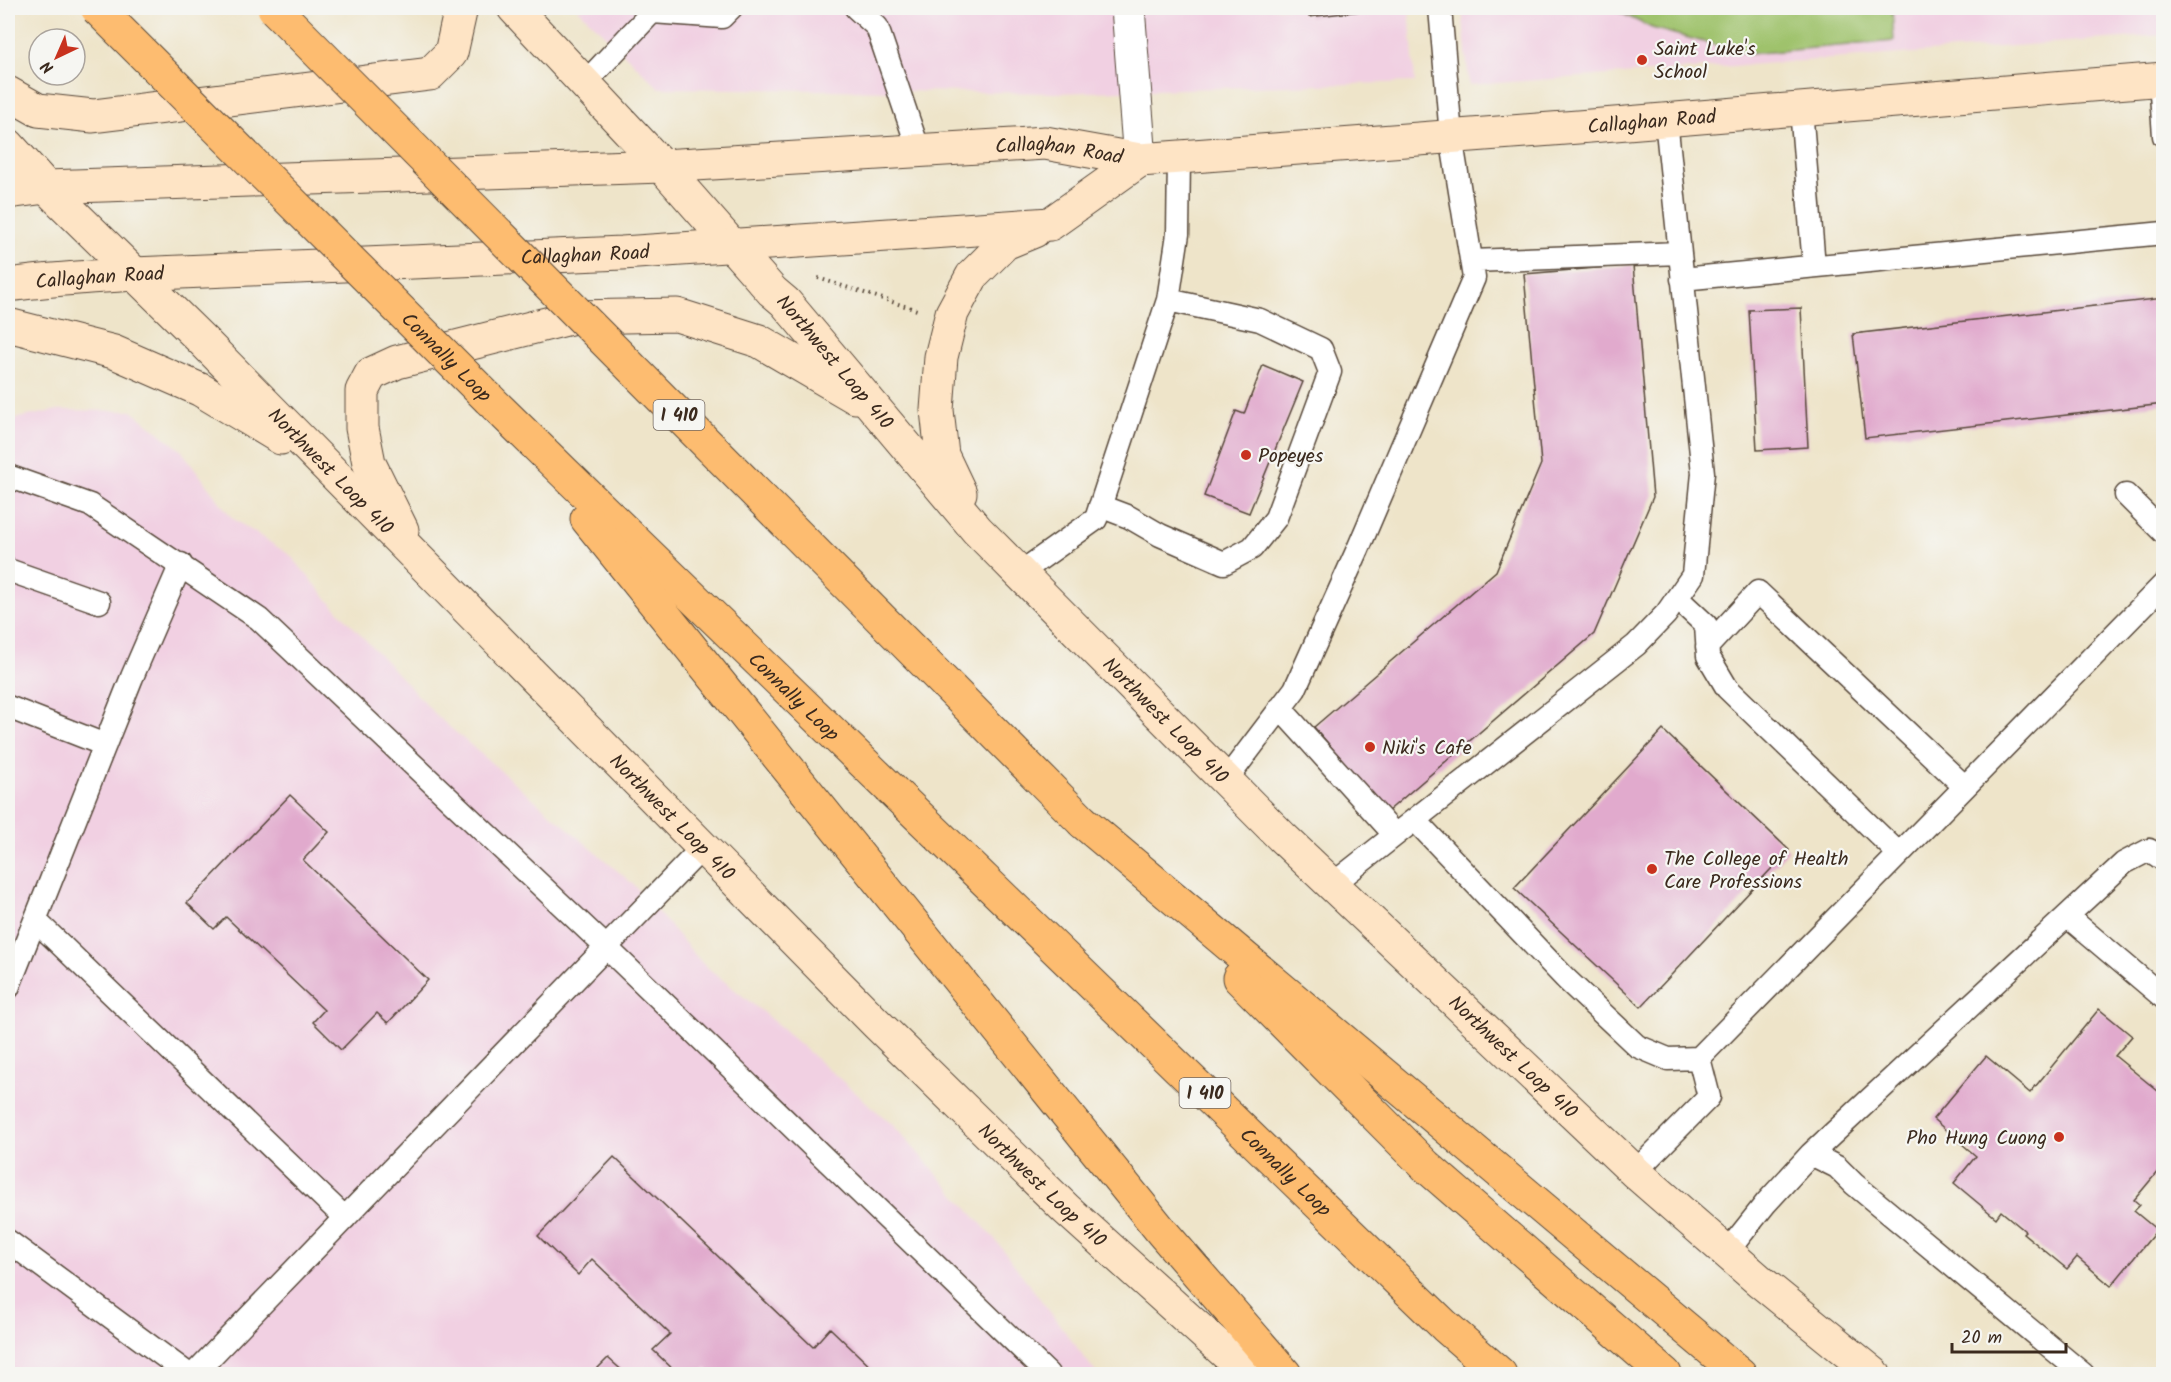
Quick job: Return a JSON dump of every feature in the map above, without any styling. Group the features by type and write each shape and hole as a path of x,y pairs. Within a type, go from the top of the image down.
{"highway":[{"name":"Connally Loop","path":"97,8 489,399 795,699 913,810 1445,1326 1500,1374"},
{"name":"I 410","path":"274,8 1426,1166 1665,1374"},
{"path":"489,399 1162,1232 1285,1374"},
{"path":"1083,822 1740,1374"}],"main road":[{"path":"8,93 38,110 93,116 430,74 451,53 461,8"},
{"name":"Northwest Loop 410","path":"514,8 662,166 772,291 785,302 977,530 1282,837 1635,1172 1874,1374"},
{"name":"Callaghan Road","path":"8,192 46,187 662,166 1045,143 1140,160 2162,79"},
{"name":"Northwest Loop 410","path":"8,145 46,187 326,466 877,1024 1066,1209 1249,1374"},
{"name":"Callaghan Road","path":"8,285 51,279 65,280 134,274 622,253 1050,224 1140,160"},
{"path":"977,530 942,455 937,410 941,357 952,313 972,276 1005,243 1050,224"},
{"path":"414,556 369,463 362,428 362,391 371,374 397,362 574,317 677,315 759,342 877,410"},
{"path":"8,326 114,352 201,390 326,466"}],"street":[{"path":"1128,8 1140,160"}],"lane":[{"path":"585,83 650,10 722,17 731,8"},
{"path":"856,8 877,27 919,151"},
{"path":"1226,780 1295,689 1474,278 1451,136 1440,8"},
{"path":"2162,79 2163,136"},
{"path":"1801,109 1814,266"},
{"path":"1333,884 1635,645 1666,614 1694,575 1703,473 1666,120"},
{"path":"1020,573 1096,519 1168,300 1178,234 1179,157"},
{"path":"1682,279 2163,233"},
{"path":"1472,261 1680,253"},
{"path":"1100,506 1129,517 1160,535 1224,562 1252,548 1276,518 1330,372 1321,349 1260,320 1168,300"},
{"path":"8,476 90,505 181,564 259,619 606,947 1048,1374"},
{"path":"2126,495 2163,533"},
{"path":"8,988 105,745 181,564"},
{"path":"10,578 99,602"},
{"path":"1415,820 1566,979 1637,1046 1668,1059 1699,1058 2163,584"},
{"path":"1707,647 1758,592 1965,787"},
{"path":"1677,598 1706,625 1708,656 1727,688 1899,854"},
{"path":"8,707 105,745"},
{"path":"1280,708 1395,836"},
{"path":"194,1374 703,847"},
{"path":"1727,1252 1766,1203 1811,1154 2124,863 2149,850 2163,860"},
{"path":"2067,916 2163,998"},
{"path":"35,920 345,1218"},
{"path":"1635,1172 1708,1097 1699,1058"},
{"path":"1811,1154 1837,1167 1854,1184 2083,1374"},
{"path":"8,1241 188,1374"}],"path":[{"path":"818,277 924,312"}],"shaded area":[{"path":"577,8 1409,8 1415,82 1056,93 659,88"},
{"name":"Saint Luke's School","path":"1462,8 2163,8 2164,35 1469,85"},
{"path":"58,410 132,411 181,450 232,518 290,555 330,602 439,718 634,885 703,964 765,1014 894,1126 994,1238 1097,1374 8,1374 8,420"}],"green space":[{"path":"1611,8 1892,8 1894,41 1748,54 1652,28"}],"building":[{"path":"1308,8 1379,8 1379,9 1309,17"},
{"path":"1633,265 1653,497 1594,634 1387,812 1314,727 1496,571 1541,464 1524,274"},
{"path":"2164,298 2164,404 1865,438 1853,334"},
{"path":"1801,308 1808,447 1757,450 1749,310"},
{"name":"Popeyes","path":"1263,365 1303,382 1249,513 1204,496 1236,411 1244,414"},
{"name":"The College of Health Care Professions","path":"1663,730 1789,850 1641,1007 1514,888"},
{"path":"290,795 329,832 303,860 428,980 388,1023 377,1013 341,1050 313,1022 324,1010 226,917 214,929 187,903"},
{"name":"Pho Hung Cuong","path":"2099,1009 2132,1036 2115,1056 2164,1096 2164,1164 2134,1200 2140,1205 2134,1211 2157,1230 2111,1286 2077,1257 2067,1269 2023,1233 2025,1231 2001,1211 1996,1218 1954,1183 1976,1156 1933,1119 1986,1056 2030,1093"},
{"path":"614,1157 813,1347 830,1328 878,1374 713,1374 706,1368 699,1374 678,1374 653,1350 670,1334 592,1259 578,1275 538,1236"},
{"path":"608,1358 626,1374 592,1374"}],"place":[{"name":"Saint Luke's School","path":"1642,60"},
{"name":"Popeyes","path":"1246,455"},
{"name":"Niki's Cafe","path":"1370,747"},
{"name":"The College of Health Care Professions","path":"1652,869"},
{"name":"Pho Hung Cuong","path":"2059,1137"}]}
